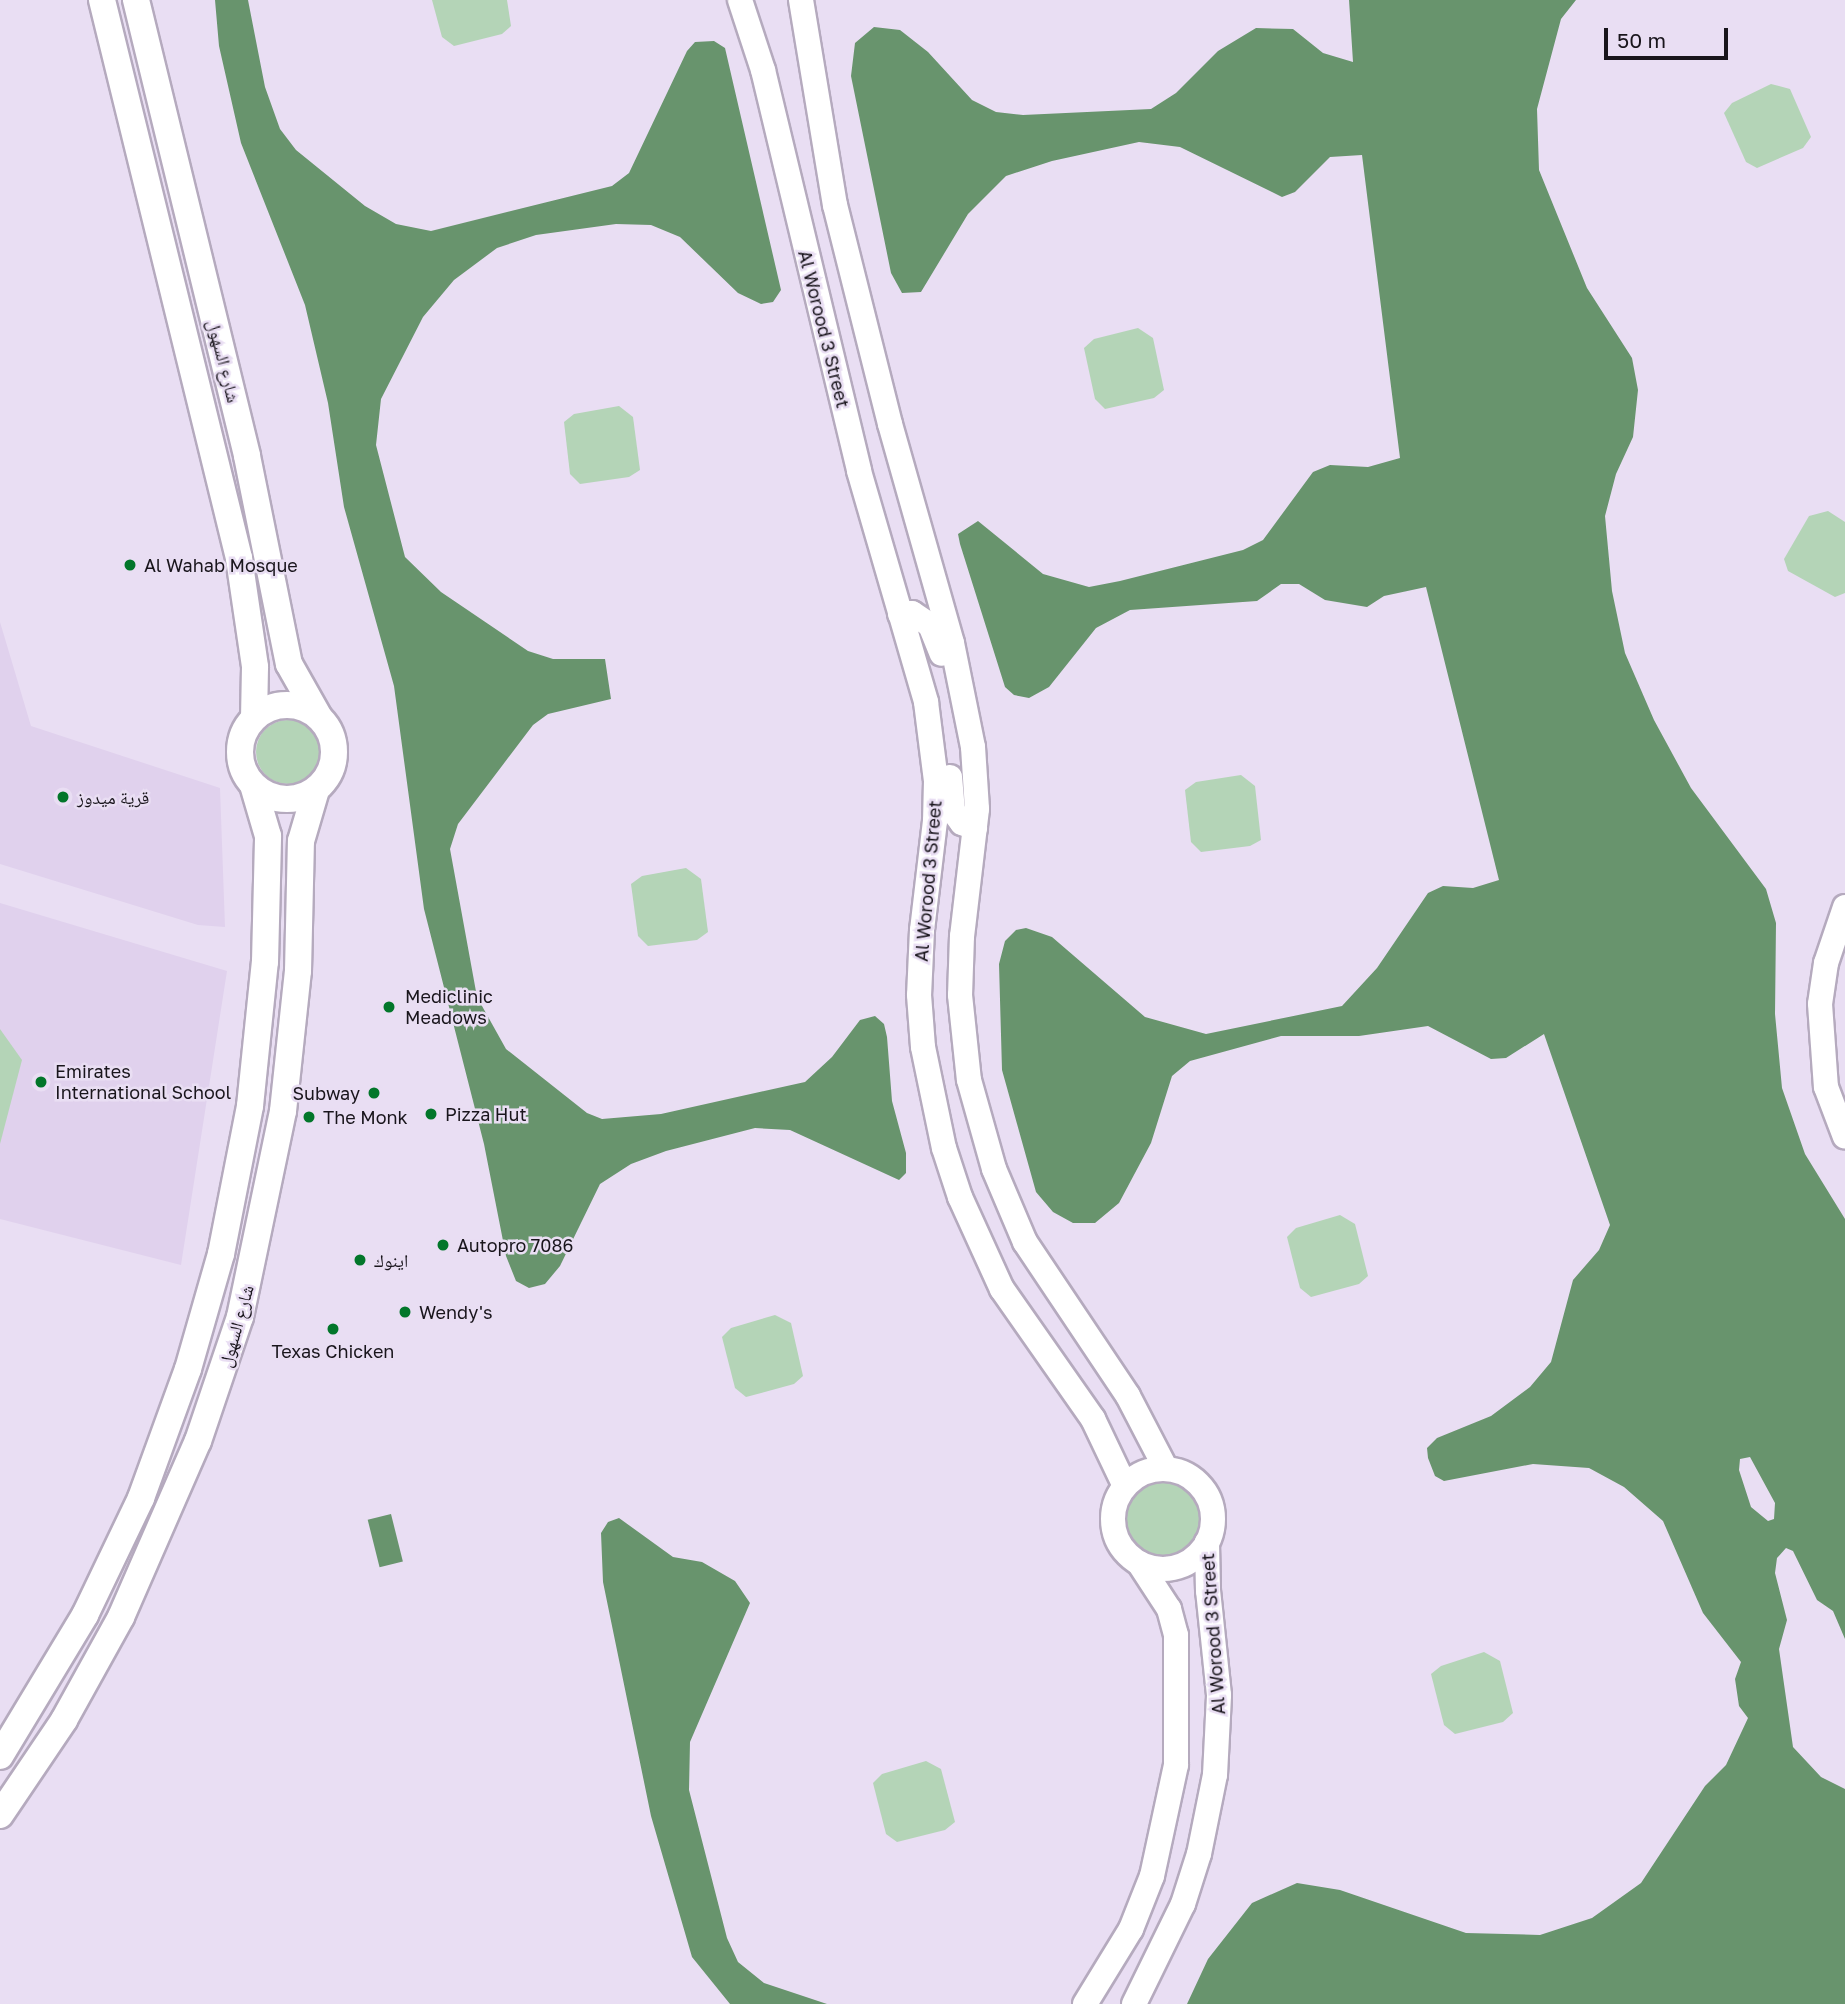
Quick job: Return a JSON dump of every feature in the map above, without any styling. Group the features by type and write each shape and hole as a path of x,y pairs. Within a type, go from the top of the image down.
{"main road":[{"name":"شارع السهول","path":"102,0 231,520 255,667 254,718"},
{"name":"شارع السهول","path":"136,0 247,456 289,664 319,717"},
{"path":"286,705 319,717 329,730 334,754 327,778 316,790 290,800 276,799 253,785 240,756 245,731 254,718 286,705"},
{"name":"شارع السهول","path":"0,1756 85,1615 141,1498 188,1369 221,1254 250,1106 265,962 268,836 253,785"},
{"name":"شارع السهول","path":"0,1815 64,1720 141,1574 198,1441 240,1317 283,1111 300,950 301,841 316,790"}],"street":[{"name":"Al Worood 3 Street","path":"740,0 763,70 856,458 926,702 936,781 935,821 922,930 919,995 927,1073 944,1149 960,1197 1002,1289 1093,1419 1124,1484"},
{"path":"801,0 835,205 967,715 976,772 975,828 962,936 960,995 969,1080 993,1169 1040,1269 1128,1396 1166,1469"},
{"path":"900,614 912,613 930,625 953,694 967,715"},
{"path":"926,702 948,749 953,811 962,823 975,828"},
{"path":"1845,907 1826,963 1820,1004 1826,1087 1845,1138"},
{"path":"1166,1469 1190,1477 1207,1494 1213,1516 1208,1542 1185,1564 1162,1569 1139,1563 1121,1547 1113,1525 1115,1503 1124,1484 1145,1472 1166,1469"},
{"name":"Al Worood 3 Street","path":"1133,2004 1183,1904 1211,1801 1219,1695 1208,1542"},
{"name":"Al Worood 3 Street","path":"1085,2004 1131,1928 1152,1876 1176,1765 1176,1635 1169,1609 1139,1563"}],"shaded area":[{"path":"215,0 248,0 265,87 280,129 296,150 365,206 396,224 431,231 612,186 629,173 687,51 695,42 714,41 725,48 781,290 773,302 761,304 738,293 680,237 651,225 616,224 536,235 497,248 454,280 423,317 381,399 376,445 405,557 441,592 528,651 553,659 605,659 611,699 548,714 533,725 458,824 450,849 477,997 506,1049 587,1113 602,1119 661,1114 805,1082 832,1057 860,1020 875,1016 884,1024 887,1037 892,1101 906,1153 906,1173 899,1180 790,1130 755,1128 666,1151 631,1164 600,1184 560,1266 545,1284 529,1288 516,1281 506,1256 484,1144 424,909 394,686 344,507 328,403 305,305 241,143 219,46"},
{"path":"432,0 507,0 511,26 502,34 454,46 442,37"},
{"path":"1349,0 1576,0 1561,19 1537,109 1539,170 1587,288 1632,358 1638,390 1633,437 1616,474 1605,516 1612,591 1625,653 1654,720 1691,788 1766,889 1776,923 1775,1014 1782,1088 1805,1154 1845,1219 1845,1639 1833,1611 1817,1600 1793,1551 1786,1548 1777,1558 1775,1573 1787,1620 1779,1649 1793,1747 1821,1777 1845,1789 1845,2004 1187,2004 1208,1959 1252,1903 1297,1883 1340,1890 1466,1933 1540,1935 1592,1918 1641,1883 1705,1786 1726,1765 1748,1718 1739,1706 1735,1679 1741,1662 1703,1613 1663,1521 1624,1487 1589,1468 1533,1464 1444,1481 1435,1476 1428,1458 1427,1448 1437,1438 1491,1416 1530,1387 1551,1362 1573,1280 1599,1250 1610,1225 1544,1034 1506,1058 1491,1059 1428,1026 1359,1036 1281,1036 1190,1061 1172,1076 1151,1143 1119,1203 1095,1223 1073,1223 1053,1212 1036,1192 1002,1070 999,964 1005,941 1016,930 1026,928 1052,937 1145,1017 1206,1034 1342,1006 1377,968 1428,893 1443,886 1473,888 1499,880 1426,587 1384,596 1367,607 1325,600 1299,584 1281,584 1257,601 1130,610 1096,628 1049,687 1029,698 1014,695 1005,687 958,534 978,521 1043,574 1089,587 1243,550 1263,540 1313,472 1330,465 1368,467 1400,458 1362,155 1330,157 1295,192 1282,197 1180,147 1139,142 1052,161 1006,176 968,214 921,292 902,293 891,273 851,76 855,43 874,27 900,30 928,52 972,100 996,112 1023,115 1151,109 1176,93 1218,51 1256,28 1293,29 1323,53 1353,62","holes":["1750,1457 1775,1503 1774,1519 1768,1521 1751,1507 1739,1470 1740,1459"]},
{"path":"1771,84 1790,89 1811,137 1803,148 1757,168 1746,162 1724,113 1732,103"},
{"path":"1138,328 1153,338 1164,390 1154,398 1105,409 1095,399 1084,348 1094,339"},
{"path":"619,406 633,417 640,470 629,477 580,484 570,474 564,422 574,414"},
{"path":"1828,511 1845,522 1845,593 1835,597 1788,571 1784,559 1809,516"},
{"path":"0,622 31,726 220,788 225,927 198,925 0,864"},
{"path":"288,720 300,722 311,729 318,740 318,764 311,775 300,782 288,784 276,782 265,775 258,764 256,752 258,740 265,729 276,722"},
{"path":"1241,775 1255,786 1261,840 1250,846 1201,852 1191,842 1185,790 1196,782"},
{"path":"686,868 701,879 708,932 697,940 648,946 638,936 631,884 642,876"},
{"path":"0,903 227,971 181,1265 0,1219"},
{"path":"0,1029 22,1060 0,1144"},
{"path":"1340,1215 1355,1224 1368,1276 1359,1284 1311,1297 1300,1288 1287,1237 1296,1228"},
{"path":"775,1315 791,1323 803,1376 794,1384 746,1397 735,1388 722,1337 731,1328"},
{"path":"1156,1481 1170,1481 1184,1487 1195,1498 1201,1519 1198,1534 1190,1546 1170,1557 1156,1557 1142,1551 1131,1540 1125,1526 1125,1512 1131,1498 1142,1487"},
{"path":"391,1514 403,1562 380,1567 368,1520"},
{"path":"619,1518 673,1557 702,1562 735,1581 750,1603 690,1742 689,1790 727,1938 738,1962 764,1983 827,2004 730,2004 692,1957 651,1816 603,1582 601,1533 608,1522"},
{"path":"1484,1652 1500,1661 1513,1713 1503,1722 1455,1734 1444,1725 1431,1674 1441,1666"},
{"path":"926,1761 941,1769 955,1822 945,1830 897,1842 886,1834 873,1783 882,1774"}],"place":[{"name":"Al Wahab Mosque","path":"130,565"},
{"name":"قرية ميدوز","path":"63,797"},
{"name":"Mediclinic Meadows","path":"389,1007"},
{"name":"Emirates International School","path":"41,1082"},
{"name":"Subway","path":"374,1093"},
{"name":"Pizza Hut","path":"431,1114"},
{"name":"The Monk","path":"309,1117"},
{"name":"Autopro 7086","path":"443,1245"},
{"name":"اينوك","path":"360,1260"},
{"name":"Wendy's","path":"405,1312"},
{"name":"Texas Chicken","path":"333,1329"}]}
